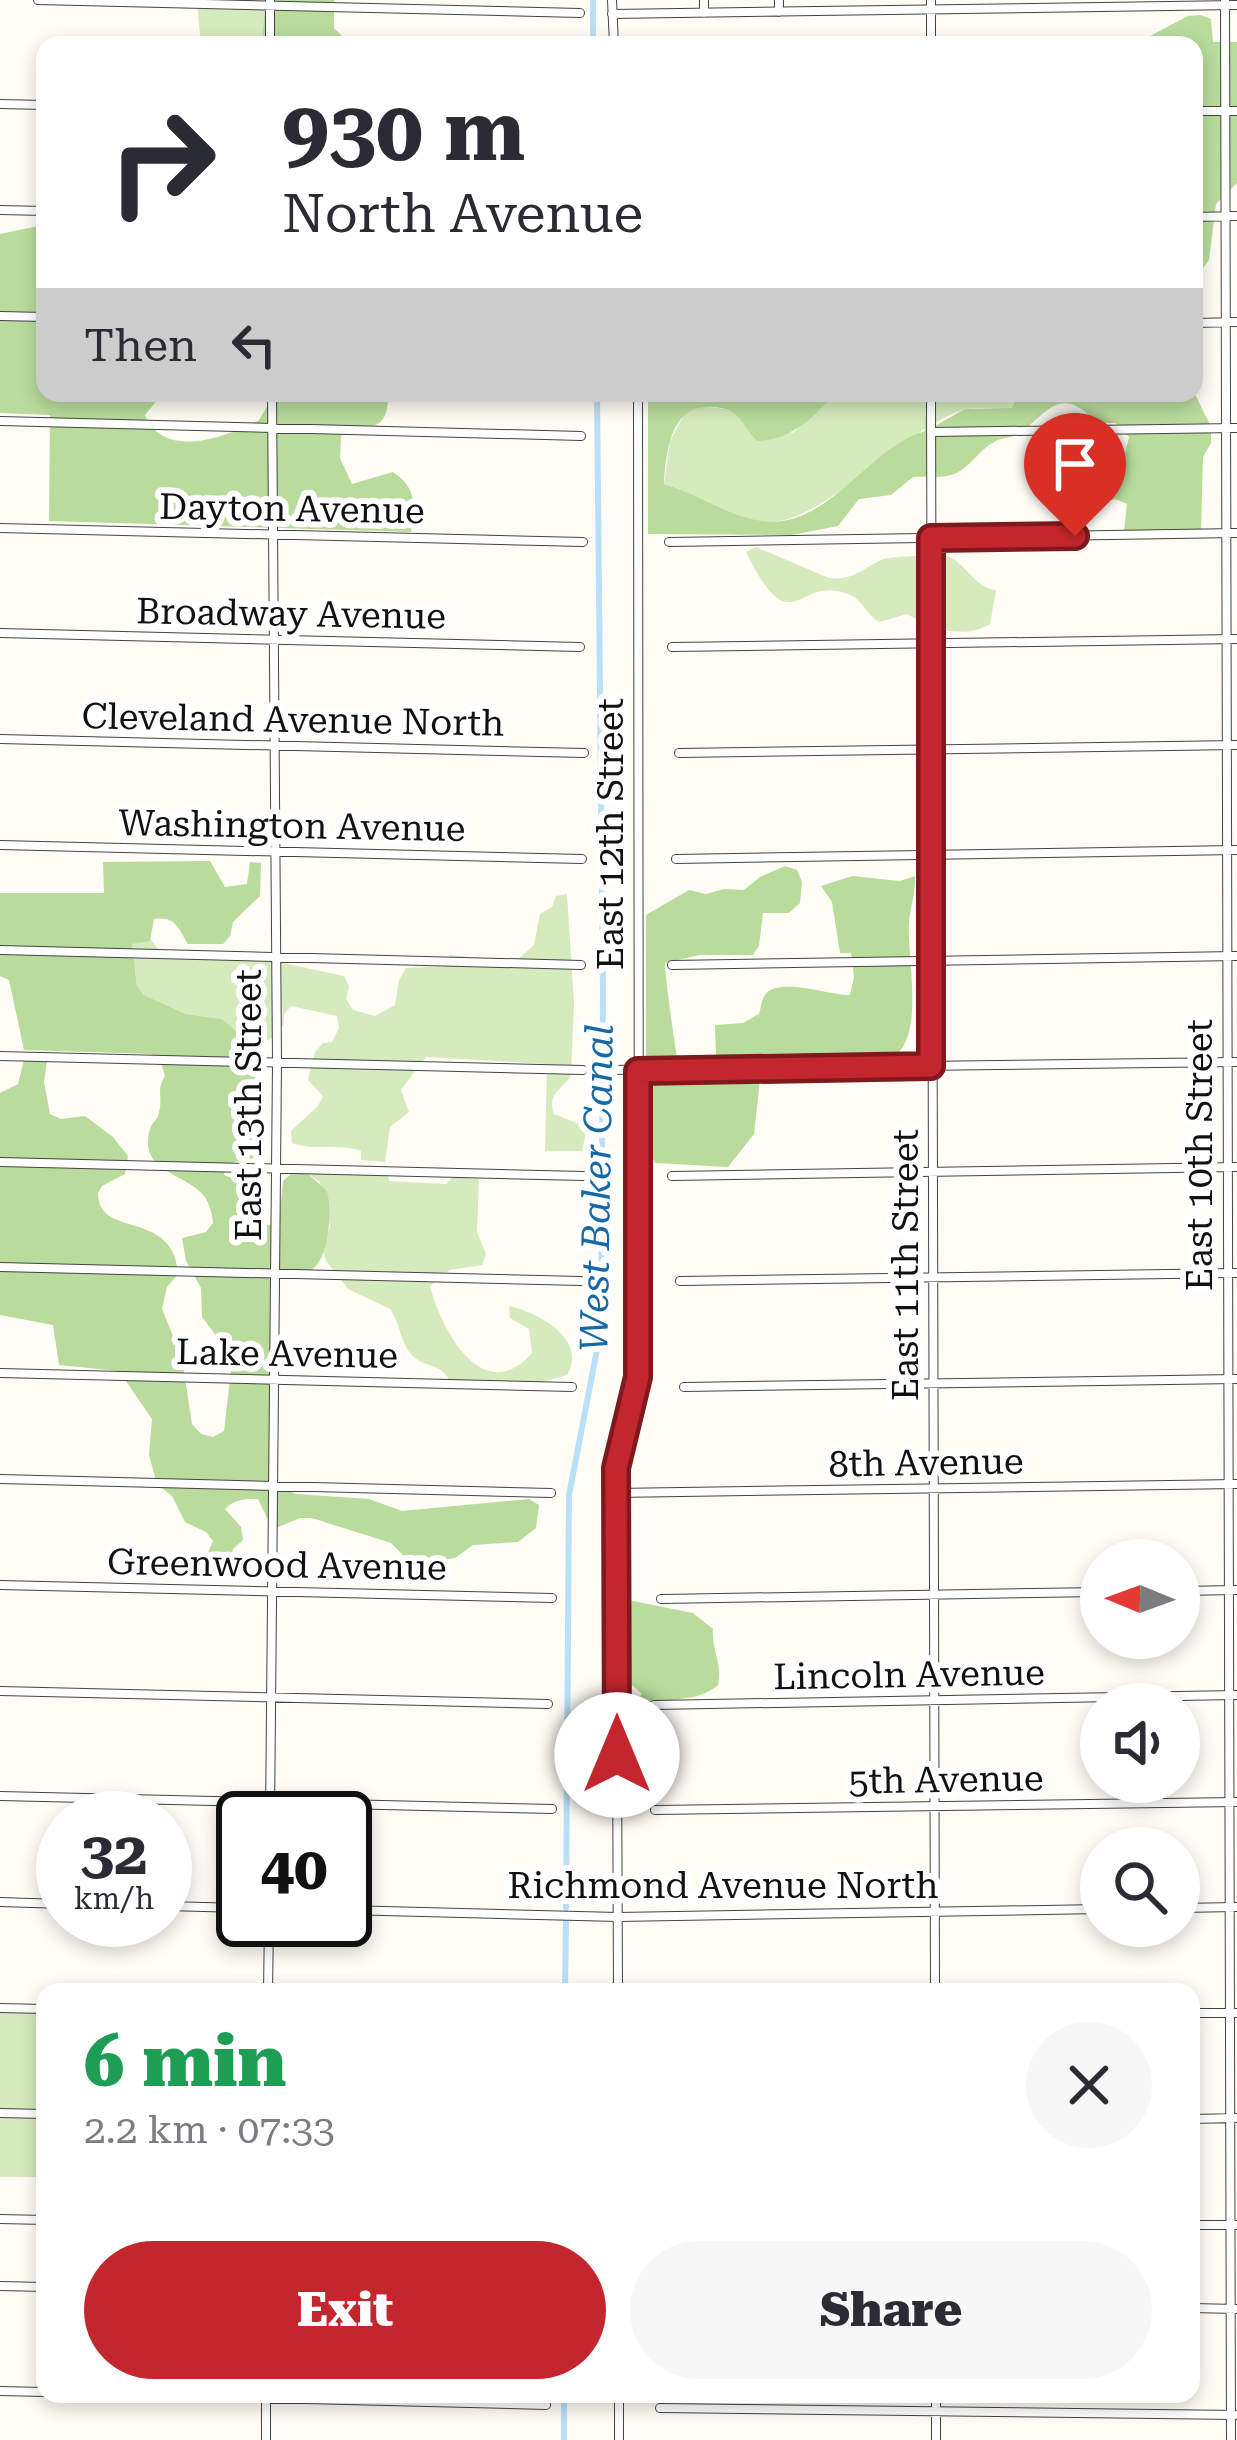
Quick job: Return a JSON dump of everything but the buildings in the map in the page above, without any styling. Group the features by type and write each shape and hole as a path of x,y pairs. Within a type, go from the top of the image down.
{"street":[{"path":"38,0 580,13"},
{"path":"612,0 613,36"},
{"path":"704,0 704,13"},
{"path":"779,0 779,12"},
{"path":"270,3 270,36"},
{"name":"East 10th Street","path":"1225,3 1225,1062 1232,1274 1231,2440"},
{"path":"931,5 931,36"},
{"path":"612,14 855,6 1237,5"},
{"path":"0,104 36,105"},
{"path":"1203,111 1237,111"},
{"path":"0,210 36,212"},
{"path":"1203,217 1237,216"},
{"path":"0,316 36,317"},
{"path":"1203,322 1237,322"},
{"name":"East 13th Street","path":"270,1791 277,1063 272,402"},
{"name":"East 12th Street","path":"618,1983 615,1493 618,1454 638,1377 638,402"},
{"name":"East 11th Street","path":"931,402 935,1983"},
{"path":"0,422 581,436"},
{"path":"931,433 1237,428"},
{"name":"Dayton Avenue","path":"0,528 583,542"},
{"path":"669,542 1237,533"},
{"name":"Broadway Avenue","path":"0,633 580,647"},
{"path":"672,647 1237,639"},
{"name":"Cleveland Avenue North","path":"0,739 584,753"},
{"path":"679,753 1237,745"},
{"name":"Washington Avenue","path":"0,844 582,859"},
{"path":"676,859 1237,850"},
{"path":"0,950 580,964"},
{"path":"672,964 1237,956"},
{"path":"0,1056 583,1070"},
{"path":"608,1070 1237,1062"},
{"path":"0,1162 584,1176"},
{"path":"672,1176 1231,1167"},
{"path":"0,1268 581,1282"},
{"path":"680,1281 1232,1274"},
{"name":"Lake Avenue","path":"0,1373 572,1387"},
{"path":"684,1387 1232,1379"},
{"path":"0,1479 551,1493"},
{"name":"8th Avenue","path":"615,1493 1232,1484"},
{"name":"Greenwood Avenue","path":"0,1585 552,1598"},
{"path":"1200,1591 1232,1590"},
{"path":"661,1599 1080,1592"},
{"path":"0,1691 548,1703"},
{"name":"Lincoln Avenue","path":"654,1705 1232,1695"},
{"path":"0,1796 216,1802"},
{"name":"5th Avenue","path":"655,1810 1233,1802"},
{"path":"372,1805 552,1809"},
{"path":"0,1902 36,1903"},
{"path":"1200,1908 1233,1907"},
{"name":"Richmond Avenue North","path":"372,1911 618,1917 1080,1909"},
{"path":"268,1983 269,1947"},
{"path":"0,2008 36,2009"},
{"path":"1200,2013 1233,2013"},
{"path":"0,2113 36,2114"},
{"path":"1200,2120 1233,2118"},
{"path":"0,2219 36,2220"},
{"path":"1200,2225 1234,2225"},
{"path":"0,2286 36,2287"},
{"path":"1200,2308 1234,2309"},
{"path":"0,2391 36,2392"},
{"path":"266,2403 266,2440"},
{"path":"484,2403 546,2405"},
{"path":"619,2403 619,2440"},
{"path":"936,2403 936,2440"},
{"path":"660,2408 1234,2414"}],"green space":[{"path":"80,0 266,0 264,31 261,36 200,36 197,3"},
{"path":"266,0 334,0 334,28 342,36 262,36"},
{"path":"1188,16 1211,19 1213,42 1237,42 1237,183 1216,204 1209,260 1203,268 1203,36 1150,36"},
{"path":"36,226 36,402 156,402 145,415 154,429 167,438 197,441 259,420 270,402 387,402 385,415 376,425 341,436 340,458 352,484 393,472 401,478 412,498 411,532 49,521 50,415 0,413 0,234"},
{"path":"648,402 826,402 800,426 768,440 757,441 736,415 714,407 688,412 674,431 664,484 762,521 786,520 827,501 884,454 925,431 925,415 933,427 965,409 1012,408 1014,402 1199,402 1211,427 1211,443 1203,457 1201,530 1124,531 1127,504 1115,499 1079,509 1072,494 1071,460 1098,461 1125,454 1129,437 1115,423 1098,423 1065,403 1049,409 1019,434 991,444 955,474 913,477 891,495 859,499 838,526 792,535 648,534"},
{"path":"824,402 1014,402 1012,408 964,410 935,423 835,494 788,519 768,522 741,516 664,484 670,441 687,409 714,407 793,433"},
{"path":"756,547 829,578 852,576 887,558 948,557 996,590 990,624 948,631 907,614 879,622 856,598 834,590 786,602 762,581 746,552"},
{"path":"210,861 225,887 247,884 250,862 261,863 260,896 233,922 223,944 188,944 175,924 154,919 150,941 132,944 137,986 144,995 186,1014 222,1019 256,1048 256,1056 251,1057 258,1072 259,1123 265,1140 257,1157 226,1164 224,1175 256,1187 254,1199 232,1220 232,1226 248,1229 279,1223 283,1181 292,1173 308,1174 327,1191 329,1223 321,1258 308,1272 278,1275 275,1486 296,1494 369,1499 402,1511 529,1499 539,1505 536,1528 518,1542 473,1545 455,1558 418,1563 391,1543 312,1518 278,1527 268,1520 258,1499 244,1500 225,1509 241,1527 243,1540 233,1549 227,1571 217,1577 207,1573 204,1562 213,1541 185,1522 172,1496 157,1484 149,1455 152,1419 119,1371 59,1365 53,1325 0,1315 0,1093 18,1084 24,1060 47,1061 44,1082 50,1114 61,1119 85,1116 113,1137 128,1156 125,1174 98,1193 101,1207 110,1216 164,1240 173,1253 178,1274 167,1287 162,1309 182,1358 192,1424 201,1434 213,1437 224,1431 231,1371 202,1317 201,1288 186,1261 182,1238 206,1232 213,1223 210,1209 196,1188 157,1163 148,1143 160,1107 165,1076 161,1063 151,1054 24,1050 9,980 0,976 0,893 104,893 103,862"},
{"path":"785,866 797,870 802,882 800,903 789,913 763,913 759,946 753,955 699,955 665,963 680,1064 692,1075 708,1071 716,1056 715,1025 743,1023 759,1014 771,990 792,987 850,995 851,953 840,953 832,902 821,886 852,876 900,881 915,876 909,923 912,1009 906,1040 899,1052 882,1054 869,1063 784,1059 760,1080 754,1134 728,1167 655,1163 648,1139 646,915 689,890 706,894 744,890"},
{"path":"567,894 574,1003 571,1075 554,1096 552,1107 554,1114 587,1127 582,1151 545,1151 547,1064 426,1057 401,1090 409,1112 390,1127 385,1162 361,1160 361,1151 353,1148 292,1143 291,1131 323,1096 308,1080 315,1052 323,1043 332,1042 339,1028 337,1016 291,1006 283,1026 256,1048 222,1019 186,1014 144,995 137,986 132,944 150,939 164,956 269,960 344,976 349,986 346,999 353,1010 375,1016 395,1005 406,968 447,966 450,955 515,962 534,945 540,914 552,907 556,896"},
{"path":"308,1174 388,1175 389,1181 446,1184 453,1177 479,1179 477,1232 486,1254 482,1265 450,1270 430,1286 444,1322 467,1357 497,1372 514,1368 532,1353 529,1329 510,1318 509,1306 534,1315 566,1340 572,1362 567,1375 534,1384 451,1384 439,1369 412,1355 390,1309 348,1289 326,1261 323,1249 330,1226 320,1182"},
{"path":"623,1599 693,1613 713,1629 718,1685 694,1697 651,1704 651,1709 634,1703 642,1694 625,1679 630,1632"},
{"path":"36,2007 36,2177 0,2177 0,2008"}],"waterway":[{"name":"West Baker Canal","path":"593,0 593,36"},
{"name":"West Baker Canal","path":"566,1908 569,1495 601,1329 597,402"},
{"name":"West Baker Canal","path":"565,1983 566,1922"},
{"name":"West Baker Canal","path":"564,2403 564,2440"}],"route":[{"path":"617,1755 615,1493 621,1441 638,1377 638,1071 931,1066 931,538 1075,536"}]}
